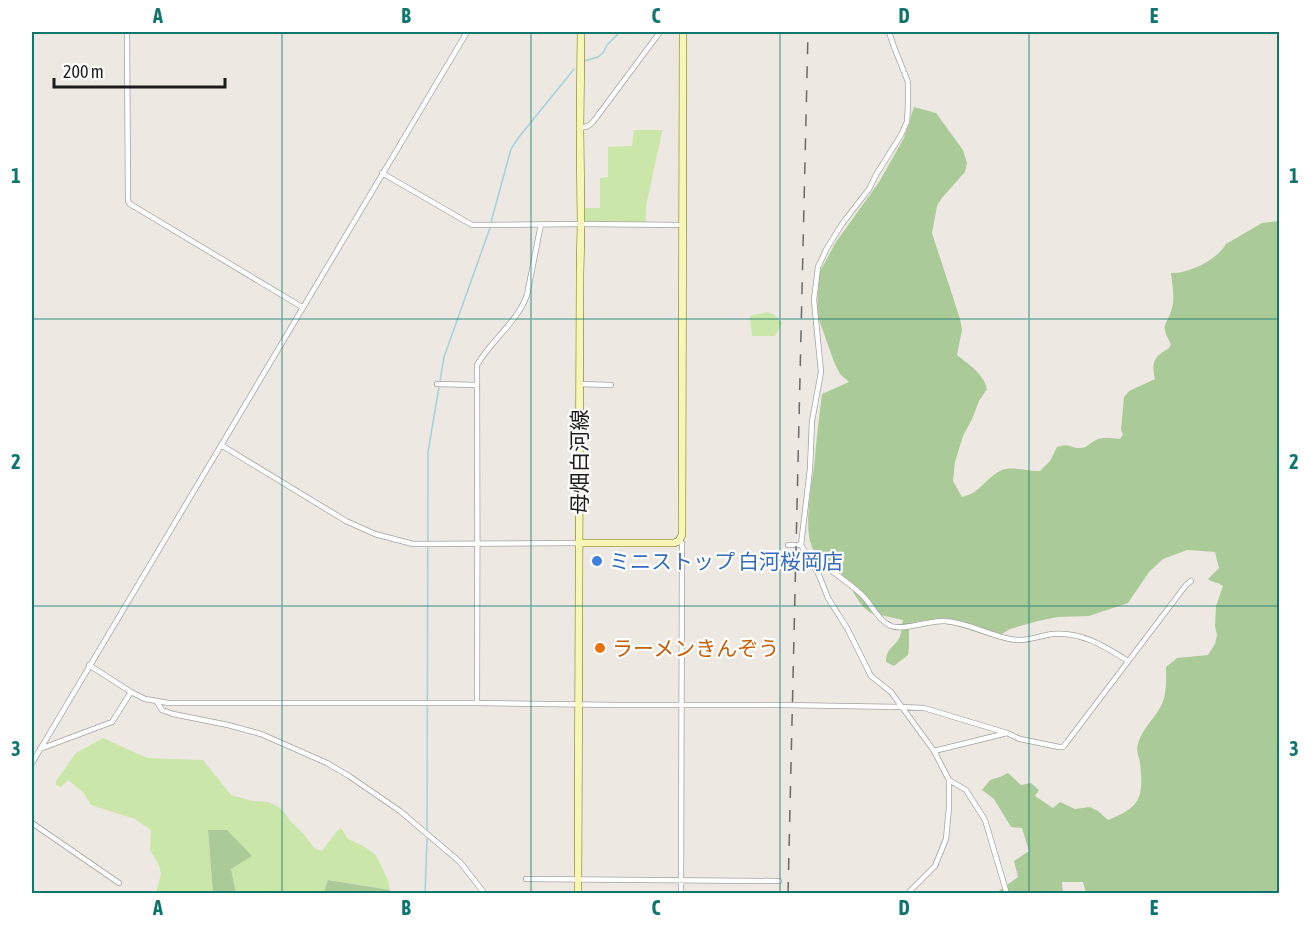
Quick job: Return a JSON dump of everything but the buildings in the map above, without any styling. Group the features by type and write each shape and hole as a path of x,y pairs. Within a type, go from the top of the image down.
{"main road":[{"name":"母畑白河線","path":"578,894 581,32"},
{"path":"578,543 674,543 679,541 682,535 683,32"}],"street":[{"path":"127,32 128,201 302,307"},
{"path":"32,763 466,33 459,32"},
{"path":"580,128 593,122 660,32"},
{"path":"889,32 908,82 907,122 869,189 842,224 818,267 814,300 821,372 812,421 810,469 801,545 871,676 891,692 934,751 949,780 946,839 935,866 907,894"},
{"path":"382,173 472,225 683,225"},
{"path":"477,703 478,362 518,314 524,303 541,225"},
{"path":"438,384 477,385"},
{"path":"579,384 611,385"},
{"path":"221,445 359,527 375,534 413,544 578,543"},
{"path":"679,541 682,543 681,894"},
{"path":"788,545 801,545"},
{"path":"807,553 862,594 879,617 890,626 950,621 1016,640 1052,634 1074,634 1114,651 1128,661"},
{"path":"89,665 131,692 157,702 783,705 924,708 1020,739 1063,747 1191,581"},
{"path":"40,749 112,722 131,692"},
{"path":"157,702 162,710 173,714 261,734 349,776 400,812 460,862 484,893"},
{"path":"934,751 1007,733"},
{"path":"949,780 966,790 985,820 1007,894"},
{"path":"32,823 119,883"},
{"path":"526,879 779,880"}],"green space":[{"path":"914,107 936,113 963,150 967,163 965,172 937,206 932,233 960,319 962,330 957,355 979,374 987,389 963,436 955,462 953,481 962,497 971,494 1002,470 1040,471 1050,461 1057,447 1065,445 1083,448 1100,438 1121,438 1124,397 1129,391 1155,379 1153,368 1155,360 1171,344 1165,332 1165,325 1173,304 1171,273 1186,271 1210,260 1226,244 1262,223 1279,221 1279,893 1086,893 1083,882 1062,882 1063,893 996,893 1018,877 1014,861 1029,851 1022,828 1011,827 994,799 982,790 990,780 1008,773 1021,785 1031,783 1039,790 1035,796 1053,808 1060,802 1075,809 1090,807 1108,820 1125,812 1135,803 1140,795 1141,786 1138,743 1164,699 1166,667 1177,658 1208,655 1215,644 1216,606 1223,586 1208,579 1219,568 1215,552 1187,550 1163,559 1149,572 1128,603 1089,616 1058,617 1038,621 1010,629 995,638 957,626 927,620 909,623 908,655 894,666 886,662 886,657 900,636 903,620 871,613 857,599 841,573 819,557 813,549 809,531 809,509 822,394 849,382 840,374 834,362 817,314 819,273 836,242 879,182 904,138"},
{"path":"634,130 662,130 646,206 646,224 585,223 585,208 600,208 600,178 608,177 608,147 632,146"},
{"path":"767,312 782,323 775,336 752,336 750,316"},
{"path":"103,738 147,758 203,760 231,795 277,806 314,848 322,851 341,828 348,839 376,855 388,880 390,890 329,880 324,893 236,893 231,868 252,856 208,831 213,893 156,893 161,874 159,865 150,850 151,830 135,819 91,805 84,793 68,780 61,787 56,785 56,781 76,753"},
{"path":"208,830 227,830 252,856 231,869 236,893 213,893"},
{"path":"328,880 390,890 390,893 324,893"}],"waterway":[{"path":"584,61 603,53 607,45 620,32"},
{"path":"491,222 511,149 574,69"},
{"path":"440,381 444,357 490,228"},
{"path":"427,830 428,452 439,387"},
{"path":"425,894 427,839"}],"railway":[{"path":"788,894 808,32"}],"place":[{"name":"ミニストップ 白河桜岡店","path":"597,561"},
{"name":"ラーメンきんぞう","path":"600,648"}]}
